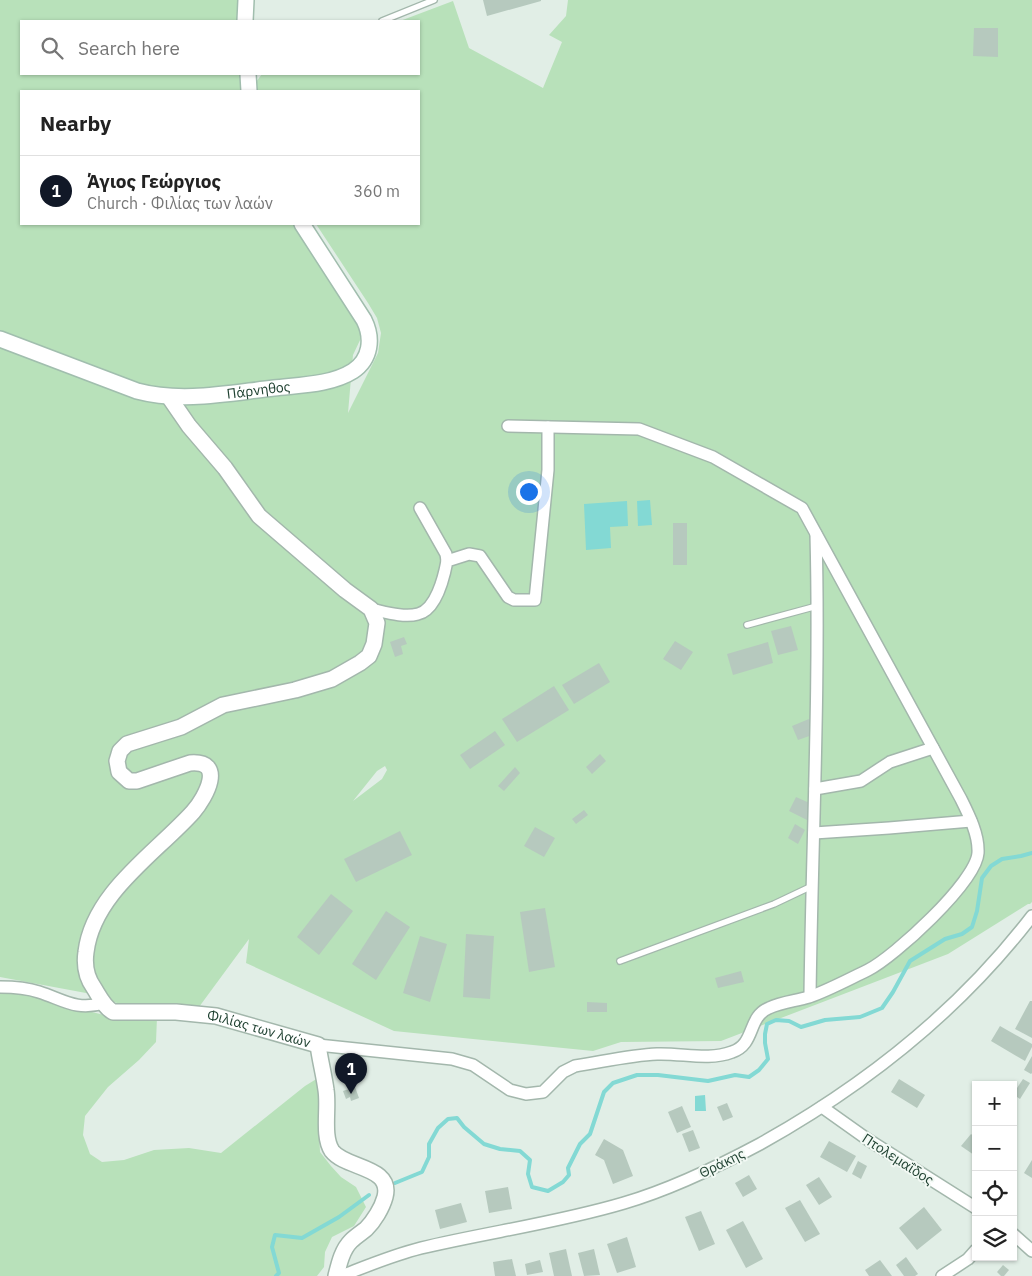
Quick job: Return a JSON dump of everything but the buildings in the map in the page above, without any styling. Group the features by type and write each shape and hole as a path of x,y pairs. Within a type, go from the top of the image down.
{"street":[{"path":"245,20 246,0"},
{"path":"248,75 249,90"},
{"name":"Πάρνηθος","path":"0,340 137,391 169,397 208,396 316,382 350,372 362,362 366,355 370,343 367,327 303,225"},
{"path":"0,987 37,991 83,1007 104,1003 89,982 85,960 87,938 97,914 132,870 194,811 206,795 210,785 208,771 198,762 129,781 119,772 117,761 120,751 127,744 181,727 223,704 295,690 332,679 369,656 374,644 377,623 371,610 344,590 259,516 225,468 169,397"},
{"path":"318,1045 452,1060 472,1065 510,1090 526,1094 542,1092 563,1072 575,1066 657,1054 714,1057 734,1052 744,1046 759,1014 769,1008 810,996 870,969 881,961 920,928 952,897 966,878 977,858 977,844 971,821 961,799 802,508 713,457 638,429 508,426"},
{"path":"448,561 469,554 476,554 480,556 508,597 514,600 535,600 548,470 548,426"},
{"path":"371,610 410,615 419,614 432,606 448,561 446,554 420,508"},
{"path":"810,996 817,722 818,606 816,533"},
{"path":"815,790 861,781 890,762 933,748"},
{"path":"814,833 971,821"},
{"name":"Θράκης","path":"341,1276 375,1262 420,1248 541,1224 635,1200 716,1167 778,1134 858,1083 926,1028 974,983 1012,943 1032,916"},
{"name":"Φιλίας των λαών","path":"104,1003 110,1010 117,1012 176,1012 216,1016 318,1045 326,1092 327,1138 332,1151 351,1164 375,1172 384,1182 386,1189 379,1211 367,1228 350,1242 343,1254 336,1276"},
{"name":"Πτολεμαΐδος","path":"822,1107 867,1139 972,1205"},
{"path":"1017,1238 1032,1251"},
{"path":"942,1276 972,1254"}],"lane":[{"path":"384,20 434,0"},
{"path":"747,626 818,606"},
{"path":"620,961 774,904 812,886"}],"green space":[{"path":"0,0 242,0 241,20 20,20 20,75 243,75 246,90 20,90 20,225 299,225 362,324 361,338 353,355 348,413 378,353 381,333 377,318 317,225 420,225 420,90 256,90 256,82 261,75 420,75 420,20 403,20 453,1 469,48 543,88 562,42 549,35 566,16 568,0 1032,0 1032,902 948,954 721,1041 621,1042 593,1051 394,1031 246,963 249,939 199,1007 117,1003 86,993 0,977","holes":["385,766 387,770 382,779 353,801 377,771"]},
{"path":"0,990 38,994 68,1006 104,1015 157,1017 156,1042 139,1060 108,1087 85,1116 83,1135 90,1154 102,1162 124,1160 154,1150 189,1148 221,1153 305,1086 318,1078 320,1152 341,1177 356,1187 366,1207 354,1226 332,1237 325,1252 324,1267 317,1276 0,1276"}],"water":[{"path":"650,500 652,525 638,526 637,501"},
{"path":"627,501 628,526 610,527 611,548 586,550 584,504"},
{"path":"705,1095 706,1111 695,1111 695,1096"}],"waterway":[{"path":"395,1183 422,1172 429,1157 429,1144 438,1128 448,1119 457,1118 464,1127 484,1144 500,1149 520,1151 530,1160 528,1174 532,1187 548,1191 563,1182 569,1175 568,1168 580,1144 590,1134 604,1092 613,1083 637,1075 658,1075 708,1081 735,1075 749,1077 759,1070 768,1059 765,1043 767,1024 776,1020 789,1021 801,1027 825,1020 860,1017 882,1008 910,961 945,939 962,934 972,927 977,911 982,878 991,866 1002,859 1032,853"},
{"path":"276,1276 279,1273 272,1247 275,1235 302,1238 339,1217 369,1195"}],"place":[{"name":"Άγιος Γεώργιος","path":"351,1094"}]}
